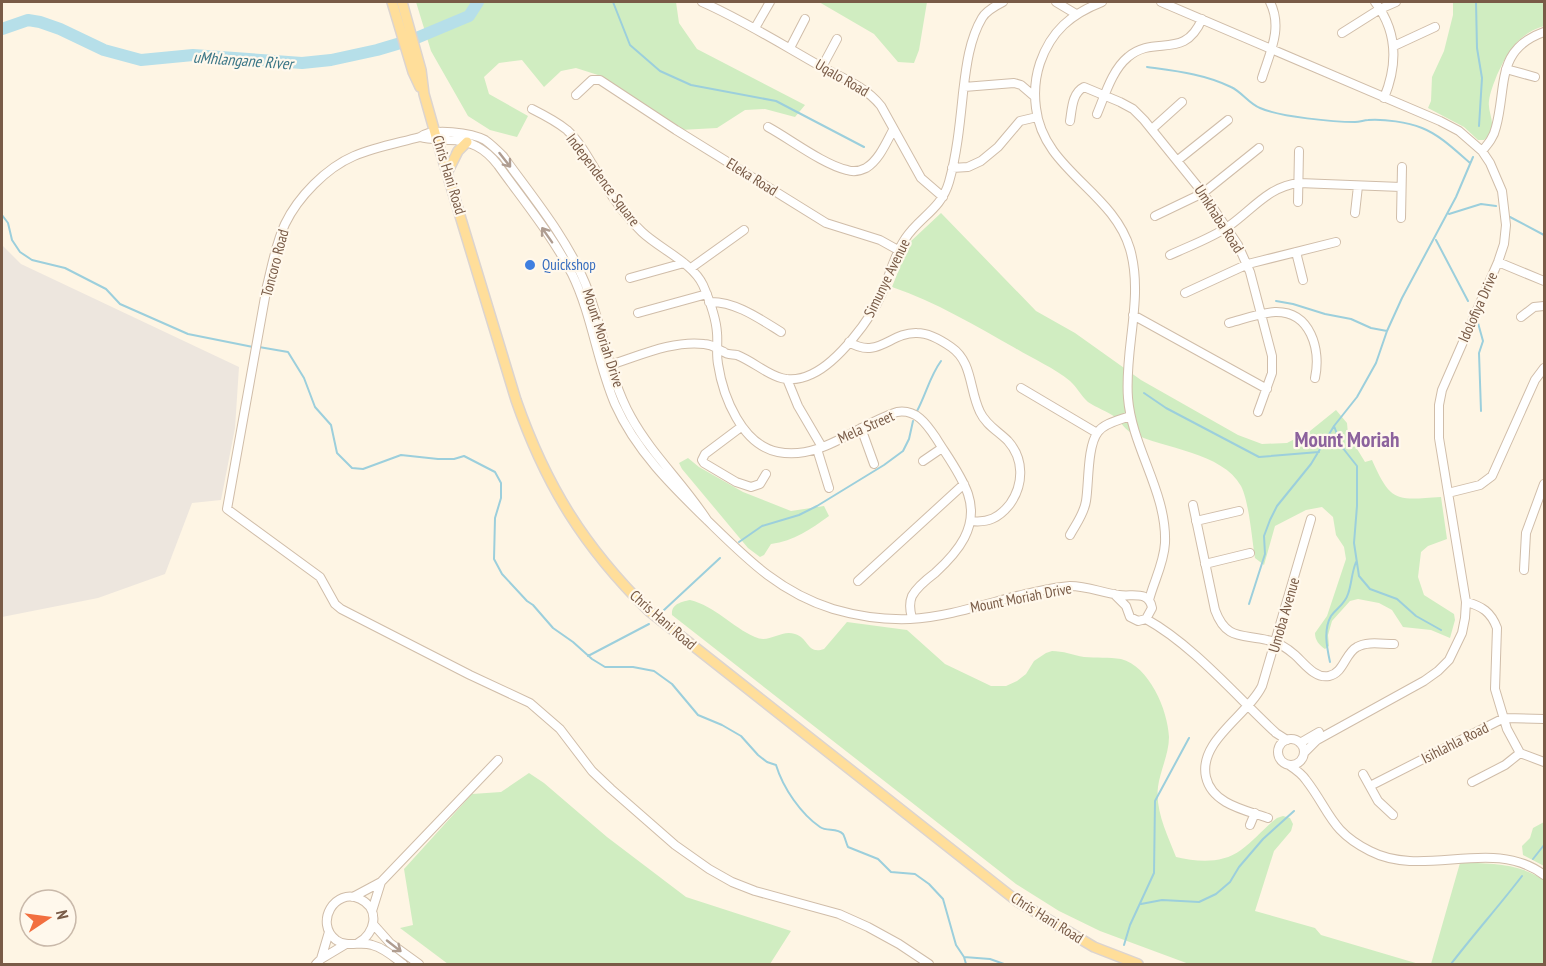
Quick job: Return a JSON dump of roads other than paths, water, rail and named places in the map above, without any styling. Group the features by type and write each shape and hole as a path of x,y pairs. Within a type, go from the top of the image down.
{"main road":[{"name":"Chris Hani Road","path":"392,2 417,71 529,439 566,510 604,564 665,624 1017,901 1094,947 1138,964"},
{"name":"Chris Hani Road","path":"402,2 417,71"},
{"path":"447,173 458,151 467,142"}],"street":[{"name":"Uqalo Road","path":"702,2 721,5 755,28 873,96 921,178 943,197"},
{"path":"755,28 770,2"},
{"name":"Simunye Avenue","path":"787,379 800,378 819,371 849,342 874,311 898,250 906,236 930,214 943,197 952,168 971,43 982,17 1003,2"},
{"path":"1056,2 1076,14"},
{"path":"1102,2 1076,14 1060,28 1045,51 1036,76 1035,97 1037,117 1048,144 1057,158 1106,207 1122,229 1130,248 1134,269 1128,382 1130,416 1159,500 1164,523 1165,545 1149,600 1148,616"},
{"name":"Idolofiya Drive","path":"1161,2 1414,109 1460,131 1482,151 1496,176 1505,208 1506,225 1498,262 1442,390 1438,405 1439,438 1466,602 1462,633 1449,660 1438,671 1416,686 1317,740 1303,755"},
{"path":"1262,78 1277,26 1270,2"},
{"path":"1342,33 1378,5 1396,2"},
{"path":"1378,5 1391,31 1394,46 1393,69 1384,98"},
{"path":"790,48 805,19"},
{"path":"1097,114 1118,68 1128,56 1143,49 1185,42 1194,34 1202,19"},
{"path":"1394,46 1435,27"},
{"path":"1482,151 1494,135 1497,126 1509,60 1522,44 1545,32"},
{"path":"822,67 837,39"},
{"path":"1506,69 1535,77"},
{"name":"Eleka Road","path":"576,95 594,78 600,80 826,223 880,240 898,250"},
{"path":"964,87 1018,84 1035,97"},
{"name":"Umkhaba Road","path":"1070,121 1075,97 1080,88 1087,87 1106,94 1132,109 1178,160 1227,227 1248,264 1273,365 1258,412"},
{"path":"1152,129 1182,102"},
{"name":"Independence Square","path":"532,109 568,131 628,216 659,247 687,265 700,279 708,298 717,332 716,346"},
{"path":"952,168 968,166 981,161 998,147 1020,121 1037,117"},
{"path":"1178,160 1228,120"},
{"path":"768,128 828,161 847,170 855,171 867,167 874,160 894,130"},
{"path":"436,135 467,142"},
{"name":"Toncoro Road","path":"436,135 420,137 351,158 335,167 305,194 285,223 274,258 254,356 227,509 320,577 335,604 341,609 530,703 560,729 592,771 611,789 675,845 709,869 732,882 755,891 839,914 899,944 929,964"},
{"name":"Mount Moriah Drive","path":"436,135 478,137 503,156 581,272 630,416 659,459 697,504 707,520"},
{"name":"Mount Moriah Drive","path":"467,142 483,150 498,165 564,260 580,295 618,410 640,447 680,495 758,569 777,583 813,602 852,614 873,617 912,618 946,613 1068,586 1088,587 1149,600"},
{"path":"1155,216 1203,193 1259,147"},
{"path":"1298,202 1299,151"},
{"path":"1401,218 1402,167"},
{"path":"1170,255 1227,227 1276,189 1299,183 1401,187"},
{"path":"1355,213 1358,186"},
{"path":"630,278 687,265 744,230"},
{"path":"1185,293 1248,264 1336,242"},
{"path":"1296,252 1303,280"},
{"path":"1498,262 1545,281"},
{"path":"638,313 708,298 740,309 781,332"},
{"path":"1521,316 1534,307 1545,306"},
{"path":"1229,323 1262,315 1284,313 1300,319 1307,327 1318,356 1316,378"},
{"path":"1133,315 1267,389"},
{"path":"849,342 857,347 869,349 908,334 923,334 953,348 963,358 979,410 985,421 1015,451 1020,465 1021,473 1016,494 1000,514 986,521 971,520 963,542 956,552 912,596 910,610 912,618"},
{"path":"603,368 683,344 696,343 716,346 724,353 736,355 770,375 787,379 820,448 829,488"},
{"name":"Mela Street","path":"716,346 720,373 741,427 760,445 776,452 795,454 820,448 890,414 910,412 927,424 964,484 971,505 971,520"},
{"path":"1448,493 1480,485 1492,476 1535,380 1545,368"},
{"path":"1022,388 1097,433"},
{"path":"1070,534 1084,510 1097,433 1106,426 1130,416"},
{"path":"741,427 705,454 702,460 736,482 751,488 760,484 765,474"},
{"path":"861,428 874,464"},
{"path":"923,460 942,448"},
{"path":"858,581 964,484"},
{"path":"1524,570 1526,533 1545,484"},
{"path":"1193,505 1215,610 1221,624 1231,633 1276,643 1289,650 1314,672 1325,676 1339,671 1355,647 1369,644 1394,644"},
{"path":"1196,521 1239,511"},
{"name":"Umoba Avenue","path":"1268,818 1220,799 1208,783 1205,774 1207,755 1262,686 1311,519"},
{"path":"1205,564 1250,553"},
{"path":"1126,606 1135,596 1153,584"},
{"path":"1114,594 1126,606 1128,614 1134,620 1148,616"},
{"path":"1466,602 1485,609 1497,628 1495,689 1511,738 1520,753 1545,762"},
{"path":"1148,616 1192,653 1285,742"},
{"name":"Isihlahla Road","path":"1370,786 1504,718 1545,719"},
{"name":"Idolofiya Drive","path":"1300,743 1319,732 1317,740"},
{"path":"1306,779 1300,743 1293,739 1285,742 1279,748 1280,757 1306,779 1329,818 1342,832 1356,844 1372,853 1394,859 1416,861 1507,859 1523,863 1545,875"},
{"path":"1472,782 1505,765 1520,753"},
{"path":"1289,765 1298,763 1303,755"},
{"path":"353,897 381,882 498,760"},
{"path":"1363,774 1382,807 1393,815"},
{"path":"1250,825 1255,813"},
{"path":"358,943 370,934 373,924 372,911 381,882"},
{"path":"372,911 367,904 353,897 345,897 332,905 326,919 329,932 336,940 346,944 358,943 380,948 403,964"},
{"path":"373,924 390,943 419,964"},
{"path":"319,962 329,932"},
{"path":"319,962 346,944"}],"waterway":[{"name":"uMhlangane River","path":"2,29 28,20 40,22 104,50 141,60 193,55 302,63 331,60 414,39 469,16 478,2"},
{"path":"613,2 630,45 660,71 691,85 776,101 864,147"},
{"path":"1476,2 1477,48 1482,78 1479,126"},
{"path":"1147,67 1211,79 1235,89 1256,106 1280,114 1334,121 1389,121 1416,126 1441,139 1470,163"},
{"path":"1249,604 1265,554 1264,536 1277,506 1311,464 1334,426 1357,397 1376,363 1402,298 1456,197 1473,157"},
{"path":"1449,214 1481,204 1496,206"},
{"path":"2,215 8,223 12,240 20,252 32,260 65,268 106,289 120,304 188,334 253,347"},
{"path":"1510,217 1544,235"},
{"path":"1436,240 1468,301"},
{"path":"1276,301 1351,319 1371,328 1387,331"},
{"path":"1478,323 1483,341 1479,353 1481,411"},
{"path":"259,347 288,352 304,378 315,407 331,425 337,453 352,468 363,469 401,455 438,459 454,459 464,456 495,472 501,483 501,498 495,518 494,559 502,574 527,601 553,628 592,659 605,667 633,667 654,671 672,684 698,715 741,736 758,755 776,765 788,791 806,815 823,828 841,832 848,847 878,859 891,872 915,874 929,884 943,899 956,945 966,964"},
{"path":"917,411 941,361"},
{"path":"1144,393 1166,408 1259,457 1319,452"},
{"path":"739,542 762,526 799,515 817,506 884,465 903,451 909,439 913,421"},
{"path":"1334,426 1342,447 1357,466 1354,543 1359,576 1370,589 1397,599 1416,616 1441,630"},
{"path":"664,610 720,558"},
{"path":"1330,662 1326,639 1327,627 1331,616 1347,597 1356,562"},
{"path":"588,656 649,624"},
{"path":"1124,945 1130,925 1154,873 1155,801 1189,738"},
{"path":"1141,904 1162,900 1199,902 1216,894 1230,882 1239,867 1263,839 1294,811"},
{"path":"1533,859 1544,845"},
{"path":"1451,964 1522,876"},
{"path":"964,957 990,959 1004,964"}],"place":[{"name":"Quickshop","path":"530,265"}],"district":[{"name":"Mount Moriah","path":"1347,440"}]}
